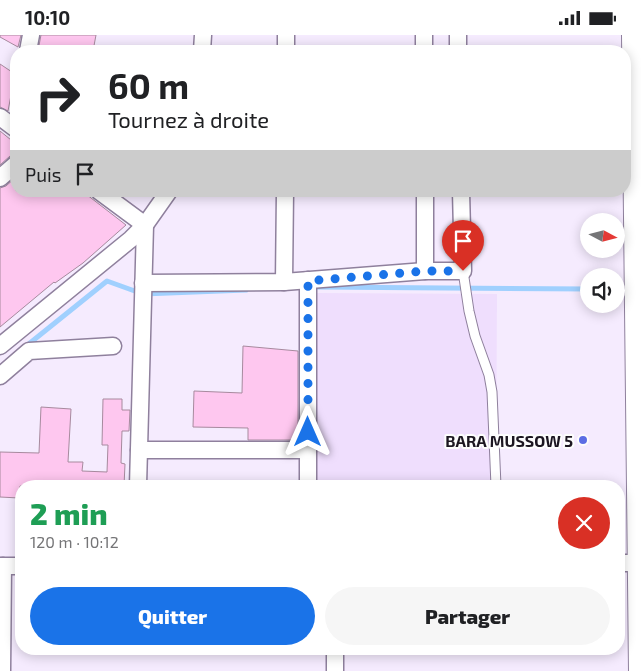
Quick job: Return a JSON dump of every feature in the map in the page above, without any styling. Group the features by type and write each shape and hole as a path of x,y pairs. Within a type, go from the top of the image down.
{"street":[{"path":"631,46 638,269 633,563 641,671"},
{"path":"0,178 10,169"},
{"path":"107,197 145,225"},
{"path":"0,375 23,342 145,225 166,197"},
{"path":"284,282 285,197"},
{"path":"425,197 426,271"},
{"path":"143,283 284,282 426,271 463,271 461,197"},
{"path":"138,480 145,225"},
{"path":"308,281 308,480"},
{"path":"0,346 23,342 113,346"},
{"path":"139,449 308,451"},
{"path":"2,671 2,566 15,565"},
{"path":"335,655 335,671"}],"lane":[{"path":"463,271 474,336 489,375 492,392 496,480"}],"shaded area":[{"path":"316,293 497,294 496,480 315,480"}],"building":[{"path":"0,35 21,35 18,45 14,45 0,37"},
{"path":"41,35 96,35 94,45 39,45"},
{"path":"0,64 10,71 10,100 8,111 0,107"},
{"path":"0,131 10,139 10,156 0,165"},
{"path":"10,182 10,197 90,197 126,225 83,263 54,282 0,327 0,188"},
{"path":"243,346 298,351 298,440 248,440 248,428 193,427 194,391 242,393"},
{"path":"103,399 122,399 122,410 130,410 129,431 122,431 121,463 125,464 124,480 15,480 15,498 0,497 0,452 39,453 41,407 71,409 68,462 83,462 82,471 107,472 108,445 102,445"}],"waterway":[{"path":"25,347 107,281 143,294 246,290"},
{"path":"317,287 580,289"},
{"path":"625,289 631,289"}],"place":[{"name":"BARA MUSSOW 5","path":"583,440"}],"route":[{"path":"308,432 308,281 426,271 463,271"}]}
